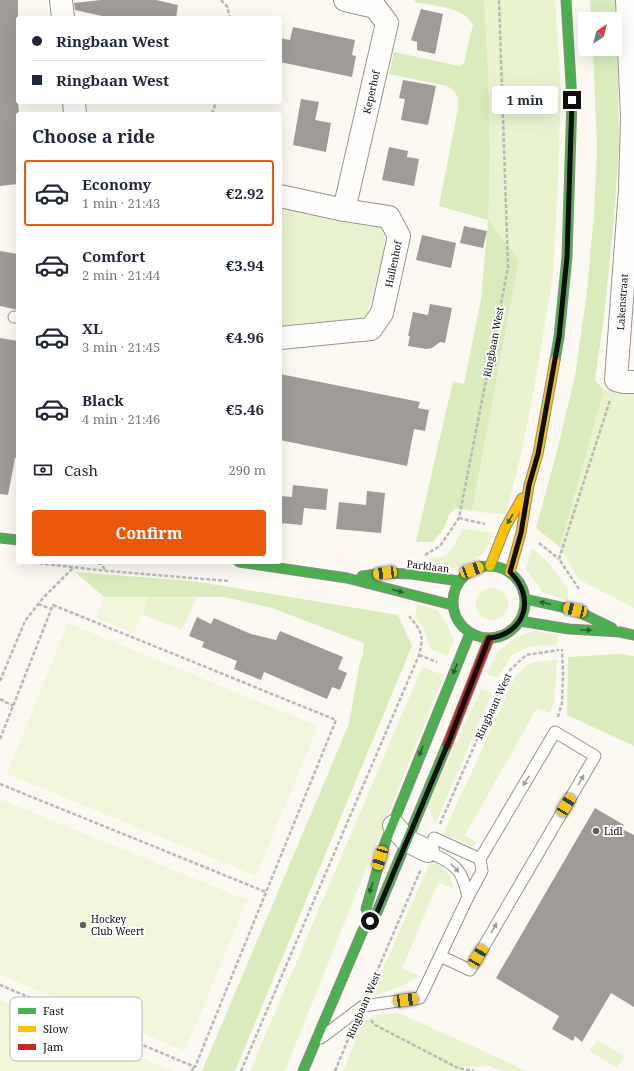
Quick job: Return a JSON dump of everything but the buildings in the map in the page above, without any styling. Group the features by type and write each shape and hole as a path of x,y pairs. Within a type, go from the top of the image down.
{"main road":[{"path":"510,572 521,533 529,485 538,454 559,337 567,257 572,100 566,0"},
{"path":"490,566 505,528 529,485"},
{"path":"0,538 16,540"},
{"name":"Parklaan","path":"252,564 347,578 452,605"},
{"path":"480,566 500,567 510,572 520,584 525,599 524,610 520,621 510,632 504,635 489,638 479,637 463,628 458,621 452,605 453,596 459,581 465,574 480,566"},
{"name":"Parklaan","path":"347,578 385,573 412,574 459,581"},
{"path":"525,599 575,610 620,632"},
{"path":"520,621 569,630 620,632 634,635"},
{"path":"303,1071 363,930 377,912 470,633"},
{"path":"363,930 366,904 385,843 404,831 489,638"}],"street":[{"path":"61,0 63,16"},
{"name":"Keperhof","path":"344,210 387,23 375,7 345,0"},
{"name":"Lakenstraat","path":"625,381 632,189 629,4"},
{"name":"Hallenhof","path":"282,196 344,210 389,217 399,236 382,313 371,329 282,338"},
{"path":"404,831 431,845"}],"lane":[{"path":"315,1044 363,1006 420,998 468,897 482,871 480,858 555,732 595,756 470,970 440,956"},
{"path":"431,845 480,858"},
{"path":"431,845 455,865 464,879 468,897"}],"path":[{"path":"221,0 227,6 230,16"},
{"name":"Ringbaan West","path":"412,574 415,561 440,546 459,518 508,267 498,0"},
{"path":"575,610 580,590 559,559 608,410 625,381"},
{"path":"46,564 107,571 100,564"},
{"path":"0,681 25,621 54,586 74,567"},
{"path":"242,1071 419,655 422,642 418,626 405,611 408,594"},
{"path":"38,604 52,609"},
{"path":"0,739 53,605 336,720 192,1071"},
{"path":"555,732 562,703 563,674 561,649 569,630"},
{"name":"Ringbaan West","path":"363,1006 500,687 510,670 526,655 561,649"},
{"path":"0,699 13,706"},
{"path":"0,784 266,892"},
{"path":"0,985 29,997"},
{"path":"363,1006 375,1025 458,1068 474,1071"},
{"name":"Ringbaan West","path":"335,1071 350,1035"},
{"path":"142,1044 194,1066"}],"green space":[{"path":"415,0 484,0 490,165 488,220 439,206 458,108 455,93 447,86 389,74 394,52 459,66 464,63 473,24 468,18 455,10 414,2"},
{"path":"484,0 555,0 561,92 553,275 535,384 520,459 506,515 472,511 519,260 488,220 490,165 489,110"},
{"path":"590,0 615,0 615,12 591,12"},
{"path":"593,56 617,56 619,149 614,219 604,318 595,380 604,390 560,547 536,528 557,451 575,376 587,291 594,214 597,147"},
{"path":"282,203 375,224 383,230 386,244 368,313 360,320 282,328"},
{"path":"488,220 519,260 472,511 455,508 449,515 444,528 433,542 416,542 453,381 464,384 481,299"},
{"path":"604,390 634,392 634,608 578,579 560,547"},
{"path":"463,529 494,533 483,554 462,566 447,570 427,569 429,559 444,556 453,547"},
{"path":"532,548 547,561 568,589 568,601 542,592 525,568"},
{"path":"75,572 193,581 398,615 412,646 235,1071 202,1071 349,724 360,661 363,655 364,643 272,608 224,597 104,597"},
{"path":"489,588 495,588 505,595 508,604 507,610 501,617 495,620 489,620 479,613 476,607 476,601 483,591"},
{"path":"104,597 149,597 134,633 96,618"},
{"path":"149,597 196,598 182,630 142,614"},
{"path":"417,604 437,610 447,624 454,641 448,656 430,649 424,628 415,617"},
{"path":"68,623 318,726 256,876 7,774"},
{"path":"533,631 559,635 556,645 530,646 512,655 498,678 487,674 497,652 517,637"},
{"path":"618,654 634,656 634,746 567,715 568,657"},
{"path":"557,660 554,703 550,713 537,708 465,835 477,843 473,846 443,834 515,677 525,667 533,662"},
{"path":"422,667 444,675 285,1071 250,1071"},
{"path":"481,689 492,693 435,825 428,805"},
{"path":"0,799 247,900 185,1051 142,1033 142,997 54,997 0,975"},
{"path":"431,860 449,874 453,888 438,883 402,968 419,976 402,986 371,996"},
{"path":"0,1000 10,1004 10,1061 142,1061 142,1058 174,1071 0,1071"},
{"path":"398,1013 526,1071 502,1071 490,1066 463,1067 460,1071 343,1071 364,1020 377,1015"},
{"path":"598,1040 624,1056 617,1068 589,1051"}],"traffic: fast":[{"path":"555,360 559,337 567,257 572,100 566,0"},
{"path":"0,538 16,540"},
{"path":"252,564 347,578 452,605"},
{"path":"482,566 496,566 515,576 525,595 525,602 525,609 515,628 496,638 482,638 463,628 453,609 453,595 463,576 482,566"},
{"path":"362,576 385,573 412,574 459,581"},
{"path":"525,599 575,610 612,628"},
{"path":"520,621 569,629 620,632 634,635"},
{"path":"366,909 385,843 470,633"},
{"path":"303,1071 363,930 377,912 447,745"}],"traffic: slow":[{"path":"510,572 521,533 529,485 538,454 555,360"},
{"path":"490,566 505,528 522,498"}],"traffic: jam":[{"path":"447,745 489,639"}],"place":[{"name":"Lidl","path":"596,831"},
{"name":"Hockey Club Weert","path":"83,925"}],"route":[{"path":"370,921 377,912 412,829 475,677 489,638 497,638 510,632 520,621 524,610 525,599 523,591 520,584 510,572 521,533 529,485 538,454 559,337 567,257 572,100"}]}
